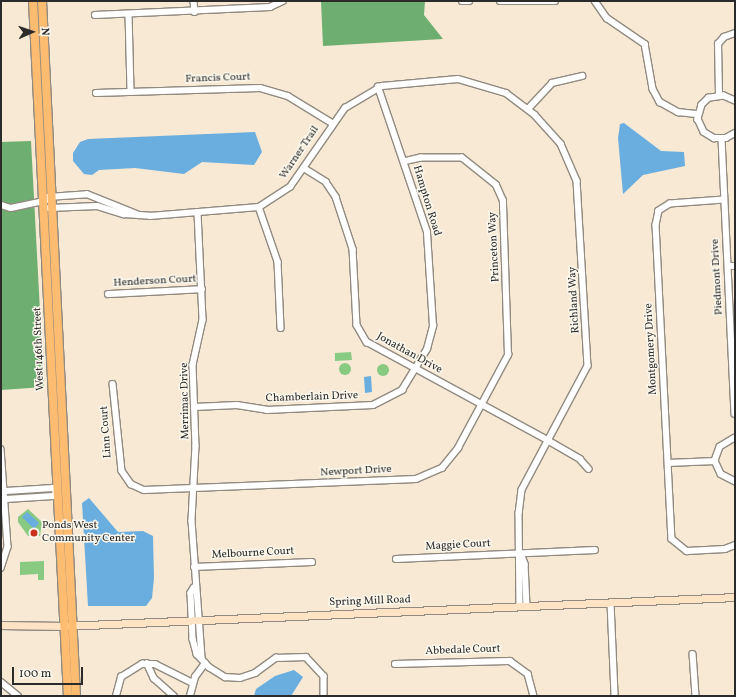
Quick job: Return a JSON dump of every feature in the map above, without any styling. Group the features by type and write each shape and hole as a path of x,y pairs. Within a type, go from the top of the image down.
{"main road":[{"name":"West 146th Street","path":"33,1 61,377 62,491 68,626 68,696"},
{"name":"West 146th Street","path":"42,1 53,198 47,203"},
{"name":"West 146th Street","path":"47,203 52,378 62,491"},
{"path":"52,378 61,377"},
{"name":"West 146th Street","path":"68,626 76,696"}],"street":[{"path":"194,1 195,12"},
{"path":"95,15 195,12 274,6 283,1"},
{"path":"462,1 469,1"},
{"path":"500,1 555,1"},
{"path":"596,1 608,18 645,44 653,88 660,102 678,112 698,114"},
{"path":"129,14 131,92"},
{"path":"719,95 718,44 735,33"},
{"path":"528,109 552,83 582,76"},
{"name":"Richland Way","path":"417,82 458,80 489,86 528,109 557,139 569,160 580,206 588,366 522,490 519,513 521,553 520,607"},
{"name":"Warner Trail","path":"1,205 11,208 47,203 103,207 124,214 140,215 198,214 259,207 283,194 304,168 332,123 350,103 378,87 417,82"},
{"name":"Hampton Road","path":"378,87 427,232 433,313 430,340 415,369"},
{"name":"Francis Court","path":"96,93 269,89 288,96 332,123"},
{"path":"735,101 719,95 705,101 698,114 704,132 722,139 735,133"},
{"name":"Piedmont Drive","path":"722,139 735,414"},
{"name":"Princeton Way","path":"404,162 421,158 462,158 491,180 502,196 510,348 505,363 482,405"},
{"name":"Jonathan Drive","path":"304,168 333,191 350,238 361,335 371,345 580,459 588,469"},
{"name":"Warner Trail","path":"53,198 80,193 140,215"},
{"name":"Montgomery Drive","path":"724,200 670,204 657,215 671,535 682,549 725,549 735,544"},
{"path":"103,207 105,201"},
{"path":"259,207 278,262 281,328"},
{"name":"Merrimac Drive","path":"198,214 202,289 202,327 193,365 194,588 191,593 195,620 194,645 204,661"},
{"path":"728,266 735,266"},
{"name":"Henderson Court","path":"108,294 202,289"},
{"name":"Chamberlain Drive","path":"194,407 237,405 267,410 373,405 398,393 415,369"},
{"name":"Linn Court","path":"113,384 119,461 124,476 136,487 148,491 194,489"},
{"name":"Newport Drive","path":"194,489 425,477 449,461 482,405"},
{"path":"735,438 720,447 715,461 721,474 735,481"},
{"path":"1,449 6,495 8,547 1,568"},
{"path":"668,463 715,461"},
{"path":"6,495 53,496 62,491"},
{"name":"Maggie Court","path":"396,558 595,550"},
{"path":"521,553 525,564 528,606"},
{"name":"Melbourne Court","path":"194,567 312,562"},
{"name":"Spring Mill Road","path":"3,628 735,597"},
{"path":"611,603 615,696"},
{"path":"693,654 696,696"},
{"path":"190,696 193,683 204,661 220,674 240,678 255,674 276,658 306,657 324,676 324,696"},
{"name":"Abbedale Court","path":"395,664 510,660 528,674 534,696"},
{"path":"147,663 193,683"},
{"path":"116,696 121,677 147,663"},
{"path":"147,663 154,678 174,696"},
{"path":"1,682 18,696"}],"green space":[{"path":"321,1 425,1 424,15 443,39 323,46"},
{"path":"31,141 44,387 1,390 1,142"},
{"path":"351,352 352,360 335,361 335,353"},
{"path":"343,363 347,363 351,369 347,375 343,375 339,371 339,367"},
{"path":"383,364 387,366 389,370 387,374 383,376 379,374 377,370 379,366"},
{"path":"28,509 42,522 40,536 28,536 18,522 18,517"},
{"path":"44,561 44,580 38,580 38,574 20,575 20,562"}],"water":[{"path":"624,123 661,151 684,152 685,166 643,175 623,194 618,138 620,124"},
{"path":"255,132 262,152 254,165 202,162 184,174 135,168 99,170 92,175 84,174 73,161 73,153 80,142 88,139"},
{"path":"371,376 372,392 365,393 364,377"},
{"path":"89,498 118,532 143,531 153,536 154,578 152,598 146,606 88,606 82,503"},
{"path":"27,512 39,523 34,529 22,517"},
{"path":"294,670 303,677 291,696 254,696 256,689 275,676"}],"place":[{"name":"Ponds West Community Center","path":"34,533"}]}
